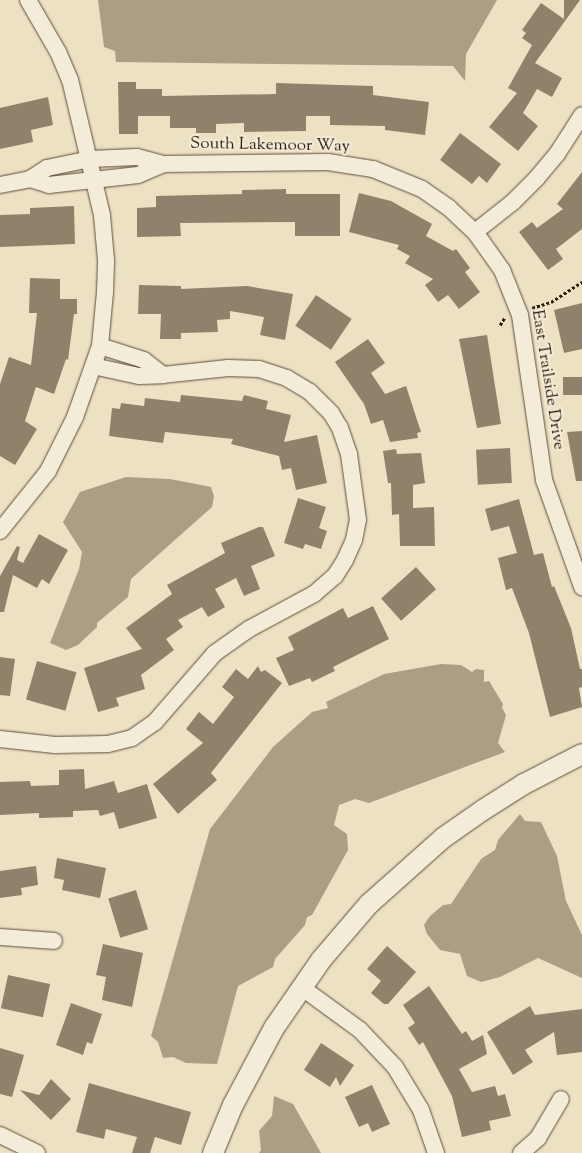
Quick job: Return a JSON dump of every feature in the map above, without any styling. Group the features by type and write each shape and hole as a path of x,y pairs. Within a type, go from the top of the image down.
{"street":[{"path":"0,532 29,498 58,453 76,417 100,346 106,260 102,215 90,159 70,80 58,52 28,0"},
{"path":"475,232 513,202 536,179 558,154 582,115"},
{"name":"South Lakemoor Way","path":"0,185 30,179 47,168 90,159 137,157 164,164 328,162 372,169 418,188"},
{"name":"South Lakemoor Way","path":"30,179 50,185 138,175 164,164"},
{"name":"East Trailside Drive","path":"418,188 449,208 475,232 502,270 520,315 544,480 582,587"},
{"path":"100,346 144,360 163,375"},
{"path":"0,739 62,745 108,744 132,738 155,722 215,653 249,629 314,594 335,576 345,560 354,540 358,520 349,454 340,428 331,413 310,392 287,378 259,369 228,368 139,376 93,366"},
{"path":"213,1153 249,1071 301,987 369,904 443,838 524,784 582,754"},
{"path":"0,937 54,941"},
{"path":"301,987 352,1023 384,1054 416,1100 436,1153"},
{"path":"520,1153 538,1138 561,1099"},
{"path":"0,1135 38,1153"}],"path":[{"path":"531,308 551,302 582,282"}],"shaded area":[{"path":"98,0 497,0 466,54 465,81 453,66 116,62 115,51 104,47"},
{"path":"126,477 170,479 211,487 214,496 212,507 131,579 128,597 97,623 97,627 78,645 66,650 50,643 79,569 82,552 63,522 80,492"},
{"path":"441,664 461,665 472,672 476,669 484,670 484,682 489,681 503,704 502,708 506,715 498,743 505,752 369,803 355,799 339,805 334,825 347,834 348,850 312,915 307,917 305,925 275,959 273,967 238,986 217,1064 186,1063 173,1057 163,1058 158,1042 151,1036 210,829 273,747 312,712 328,708 326,702 384,674"},
{"path":"520,814 525,821 541,822 557,856 566,901 582,935 582,978 538,958 500,977 481,982 467,976 460,954 440,950 427,934 424,925 430,916 443,905 451,904 481,859 495,850 498,840"},
{"path":"274,1096 293,1104 321,1153 259,1153 261,1150 259,1131 272,1116"}],"building":[{"path":"564,0 580,0 535,63 562,78 552,97 537,89 523,113 538,126 518,151 489,127 517,93 508,88 532,45 522,38 526,33 522,30 541,3 564,19"},
{"path":"118,82 136,82 136,89 162,89 162,96 276,94 276,83 373,86 373,95 429,102 425,135 385,130 385,126 330,125 330,116 306,116 306,131 244,132 244,123 216,124 216,133 196,133 196,128 170,128 170,116 138,116 138,134 119,134"},
{"path":"48,97 53,125 31,130 33,142 0,149 0,108"},
{"path":"460,133 501,164 487,183 479,176 472,184 440,160"},
{"path":"582,172 582,229 556,249 563,259 548,270 519,232 532,222 537,228 563,209 557,204"},
{"path":"286,189 286,194 340,194 340,236 295,236 295,222 180,223 181,236 137,237 137,208 156,207 156,196 242,194 242,190"},
{"path":"359,193 391,201 432,224 426,236 453,251 456,249 470,268 465,272 480,292 459,309 448,295 438,302 425,285 433,279 405,263 410,256 397,249 399,245 349,232"},
{"path":"74,206 75,244 0,247 0,215 30,214 30,208"},
{"path":"30,278 60,279 60,299 77,299 77,314 74,314 68,360 66,359 54,394 36,387 25,421 37,429 15,465 0,456 0,384 9,357 31,365 37,313 29,313"},
{"path":"139,285 181,286 181,289 247,286 293,294 285,340 260,335 264,317 230,311 230,319 217,320 218,332 181,333 181,339 160,339 161,314 138,314"},
{"path":"316,295 352,319 331,350 295,326"},
{"path":"582,303 582,349 564,353 554,310"},
{"path":"487,335 501,424 477,428 459,339"},
{"path":"368,339 385,363 371,373 385,394 406,386 421,432 417,433 418,438 390,442 383,420 371,424 364,404 335,362"},
{"path":"563,377 582,377 582,395 563,395"},
{"path":"181,395 242,401 244,395 268,401 266,409 291,415 284,442 317,435 327,483 296,490 291,468 282,470 279,456 231,444 233,439 165,432 163,443 109,436 112,408 120,409 121,403 144,406 145,398 180,402"},
{"path":"582,431 582,481 576,481 567,432"},
{"path":"510,448 512,483 478,485 476,450"},
{"path":"396,449 397,454 421,453 425,483 413,485 413,508 434,507 435,546 400,546 399,514 392,515 391,483 388,483 383,451"},
{"path":"298,498 326,507 319,528 327,531 321,549 305,544 303,549 284,543"},
{"path":"519,499 534,555 543,553 552,587 554,586 571,628 580,669 582,669 582,687 579,688 582,707 550,717 529,633 512,588 506,590 498,558 517,553 509,526 491,531 485,509"},
{"path":"259,527 263,527 275,556 251,566 260,589 244,596 236,578 215,589 225,607 208,617 202,607 178,620 183,627 166,639 174,650 141,675 145,689 116,698 119,706 98,712 84,668 142,649 126,628 172,594 167,585 225,553 221,543"},
{"path":"39,534 68,550 49,584 42,579 37,588 13,575 4,612 0,612 0,576 17,546 20,547 17,560 23,563"},
{"path":"416,567 436,589 401,621 381,598"},
{"path":"373,606 389,639 333,667 335,671 312,682 310,678 289,686 276,658 294,650 288,637 343,608 348,618"},
{"path":"0,657 15,659 10,696 0,695"},
{"path":"37,661 76,672 65,711 26,699"},
{"path":"258,666 261,672 265,670 282,683 211,773 217,780 178,814 153,784 203,743 186,729 199,712 213,724 234,697 222,687 236,669 248,679"},
{"path":"84,769 85,789 114,781 118,793 147,784 157,818 119,829 114,812 100,816 98,810 73,811 73,817 39,818 39,813 0,815 0,782 30,781 31,786 59,785 59,770"},
{"path":"57,858 106,868 100,898 62,890 64,880 54,878"},
{"path":"36,866 38,885 21,888 22,895 0,898 0,871"},
{"path":"136,890 148,929 120,938 108,898"},
{"path":"103,944 143,953 132,1007 102,1000 106,977 96,975"},
{"path":"387,946 416,972 388,1004 384,1004 371,993 381,981 367,969"},
{"path":"8,975 50,984 43,1017 1,1008"},
{"path":"429,986 462,1034 466,1031 472,1041 483,1035 487,1054 459,1069 472,1092 495,1086 498,1096 505,1094 511,1116 489,1121 491,1130 462,1137 452,1096 423,1042 419,1045 408,1028 415,1023 403,1005"},
{"path":"71,1003 102,1014 92,1044 87,1042 83,1055 56,1045"},
{"path":"530,1006 535,1015 582,1009 582,1052 557,1055 554,1032 525,1050 533,1062 513,1075 487,1032"},
{"path":"321,1043 354,1065 340,1086 336,1077 330,1087 304,1070"},
{"path":"0,1048 24,1055 12,1097 0,1094"},
{"path":"51,1079 71,1099 51,1120 20,1090 39,1095"},
{"path":"89,1083 191,1112 181,1145 155,1137 150,1153 132,1153 137,1137 106,1129 104,1139 76,1132"},
{"path":"372,1085 390,1124 372,1132 368,1123 359,1127 345,1097"}]}
